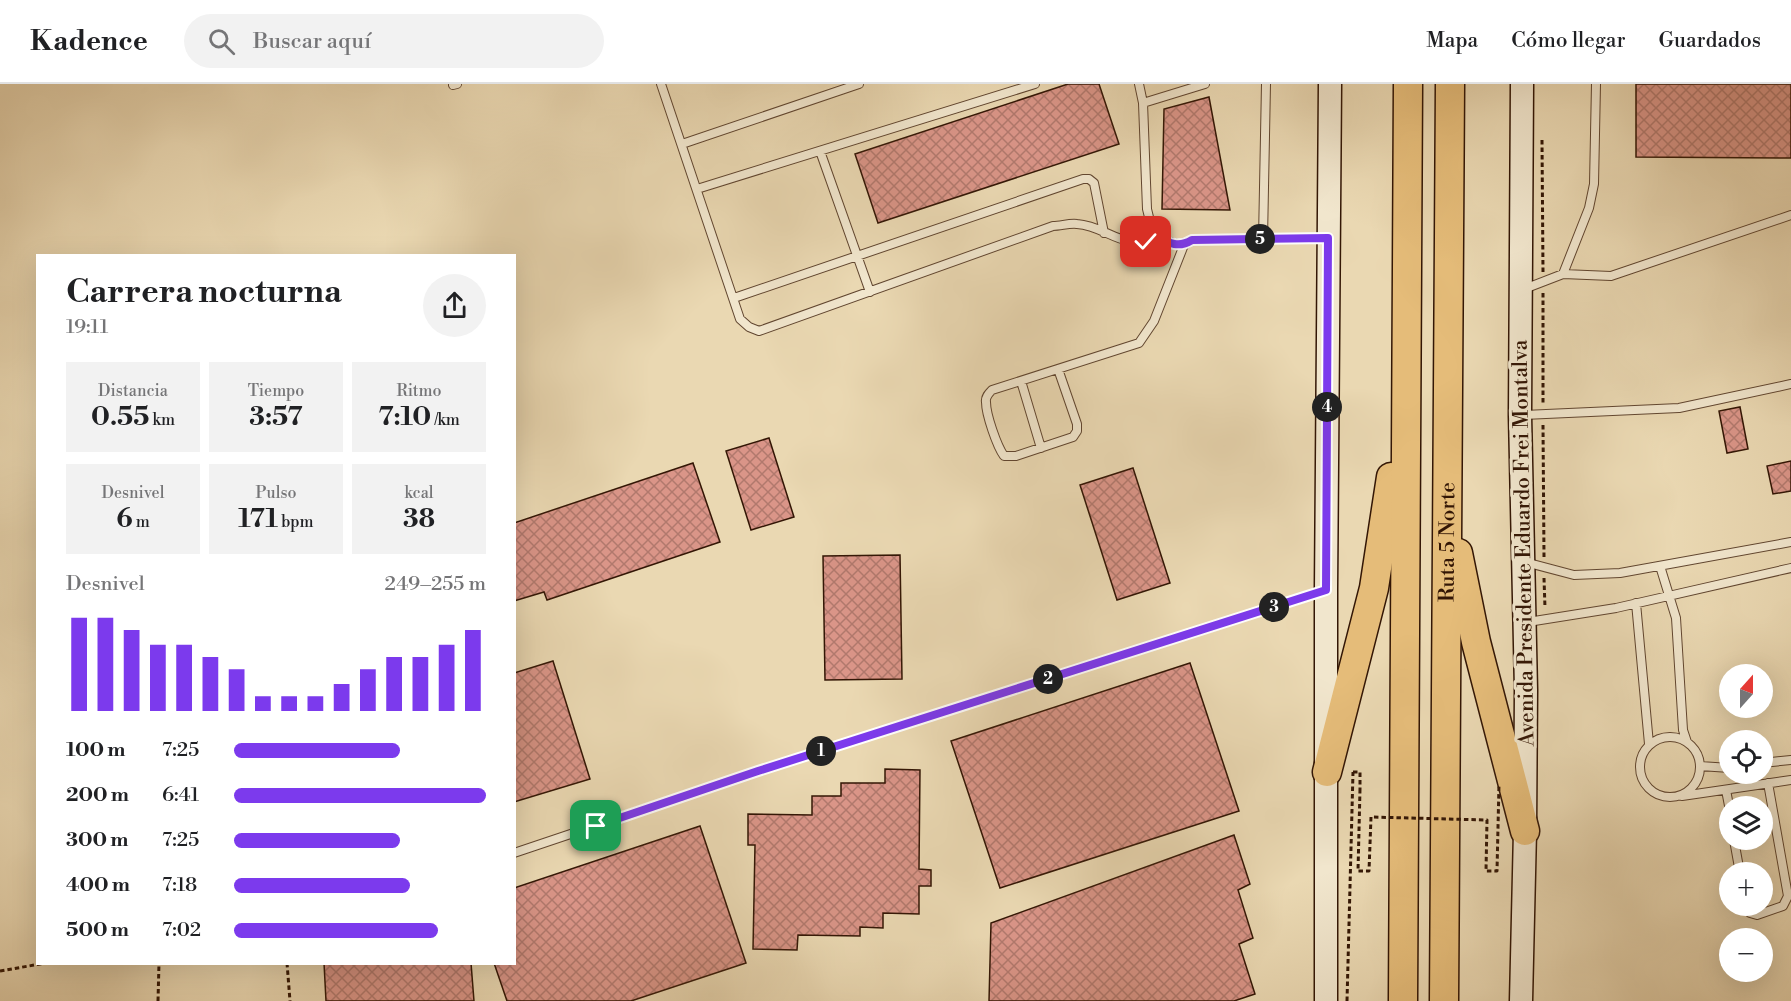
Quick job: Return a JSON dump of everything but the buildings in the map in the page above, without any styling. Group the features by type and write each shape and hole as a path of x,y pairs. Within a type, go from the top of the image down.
{"highway":[{"name":"Ruta 5 Norte","path":"1403,1001 1408,84"},
{"name":"Ruta 5 Norte","path":"1444,1001 1450,84"},
{"path":"1340,772 1374,588 1406,390"},
{"path":"1447,493 1476,642 1525,831"}],"street":[{"path":"1326,1001 1340,772 1326,590 1330,84"},
{"name":"Avenida Presidente Eduardo Frei Montalva","path":"1521,1001 1525,831 1525,622 1520,415 1522,84"}],"lane":[{"path":"663,84 741,319 749,327 759,331 1053,226 1077,224 1136,243 1146,242 1158,236"},
{"path":"682,144 859,84"},
{"path":"697,189 1035,84"},
{"path":"1139,84 1143,103 1147,209 1150,225 1158,236 1169,243 1184,245"},
{"path":"1143,103 1205,84"},
{"path":"1263,239 1266,84"},
{"path":"1563,273 1589,208 1594,184 1596,84"},
{"path":"820,151 870,292"},
{"path":"734,298 1083,179 1089,179 1094,183 1104,233"},
{"path":"1520,291 1563,273 1611,276 1791,215"},
{"path":"1058,369 1077,424 1077,431 1073,437 1041,448 1016,456 1004,456 988,413 985,401 987,395 992,390 1139,343 1154,321 1184,245 1192,240 1328,238"},
{"path":"1021,381 1041,448"},
{"path":"1520,415 1679,408 1791,384"},
{"path":"1524,562 1574,575 1620,573 1791,542"},
{"path":"1660,566 1676,618 1683,730 1688,742 1697,752 1700,766 1698,779 1690,790 1678,797"},
{"path":"1525,622 1636,603 1791,568"},
{"path":"516,852 758,771 1326,590"},
{"path":"1636,603 1649,744"},
{"path":"1688,742 1675,737 1661,737 1649,744 1641,755 1639,769 1642,782 1652,792 1664,797 1678,797 1762,784"},
{"path":"1773,762 1791,760"},
{"path":"1700,766 1719,767"},
{"path":"1773,782 1791,780"},
{"path":"1768,784 1788,896 1783,906 1773,909"},
{"path":"1726,790 1727,796"}],"path":[{"path":"1340,772 1347,1001"},
{"path":"1360,789 1358,871 1370,871 1371,817 1487,820 1486,871 1497,872 1499,784"},
{"path":"0,970 36,965"},
{"path":"158,1001 159,965"},
{"path":"287,965 290,1001"}],"route":[{"path":"596,826 758,771 1326,590 1328,238 1192,240 1184,245 1169,243 1158,236 1146,242"}]}
